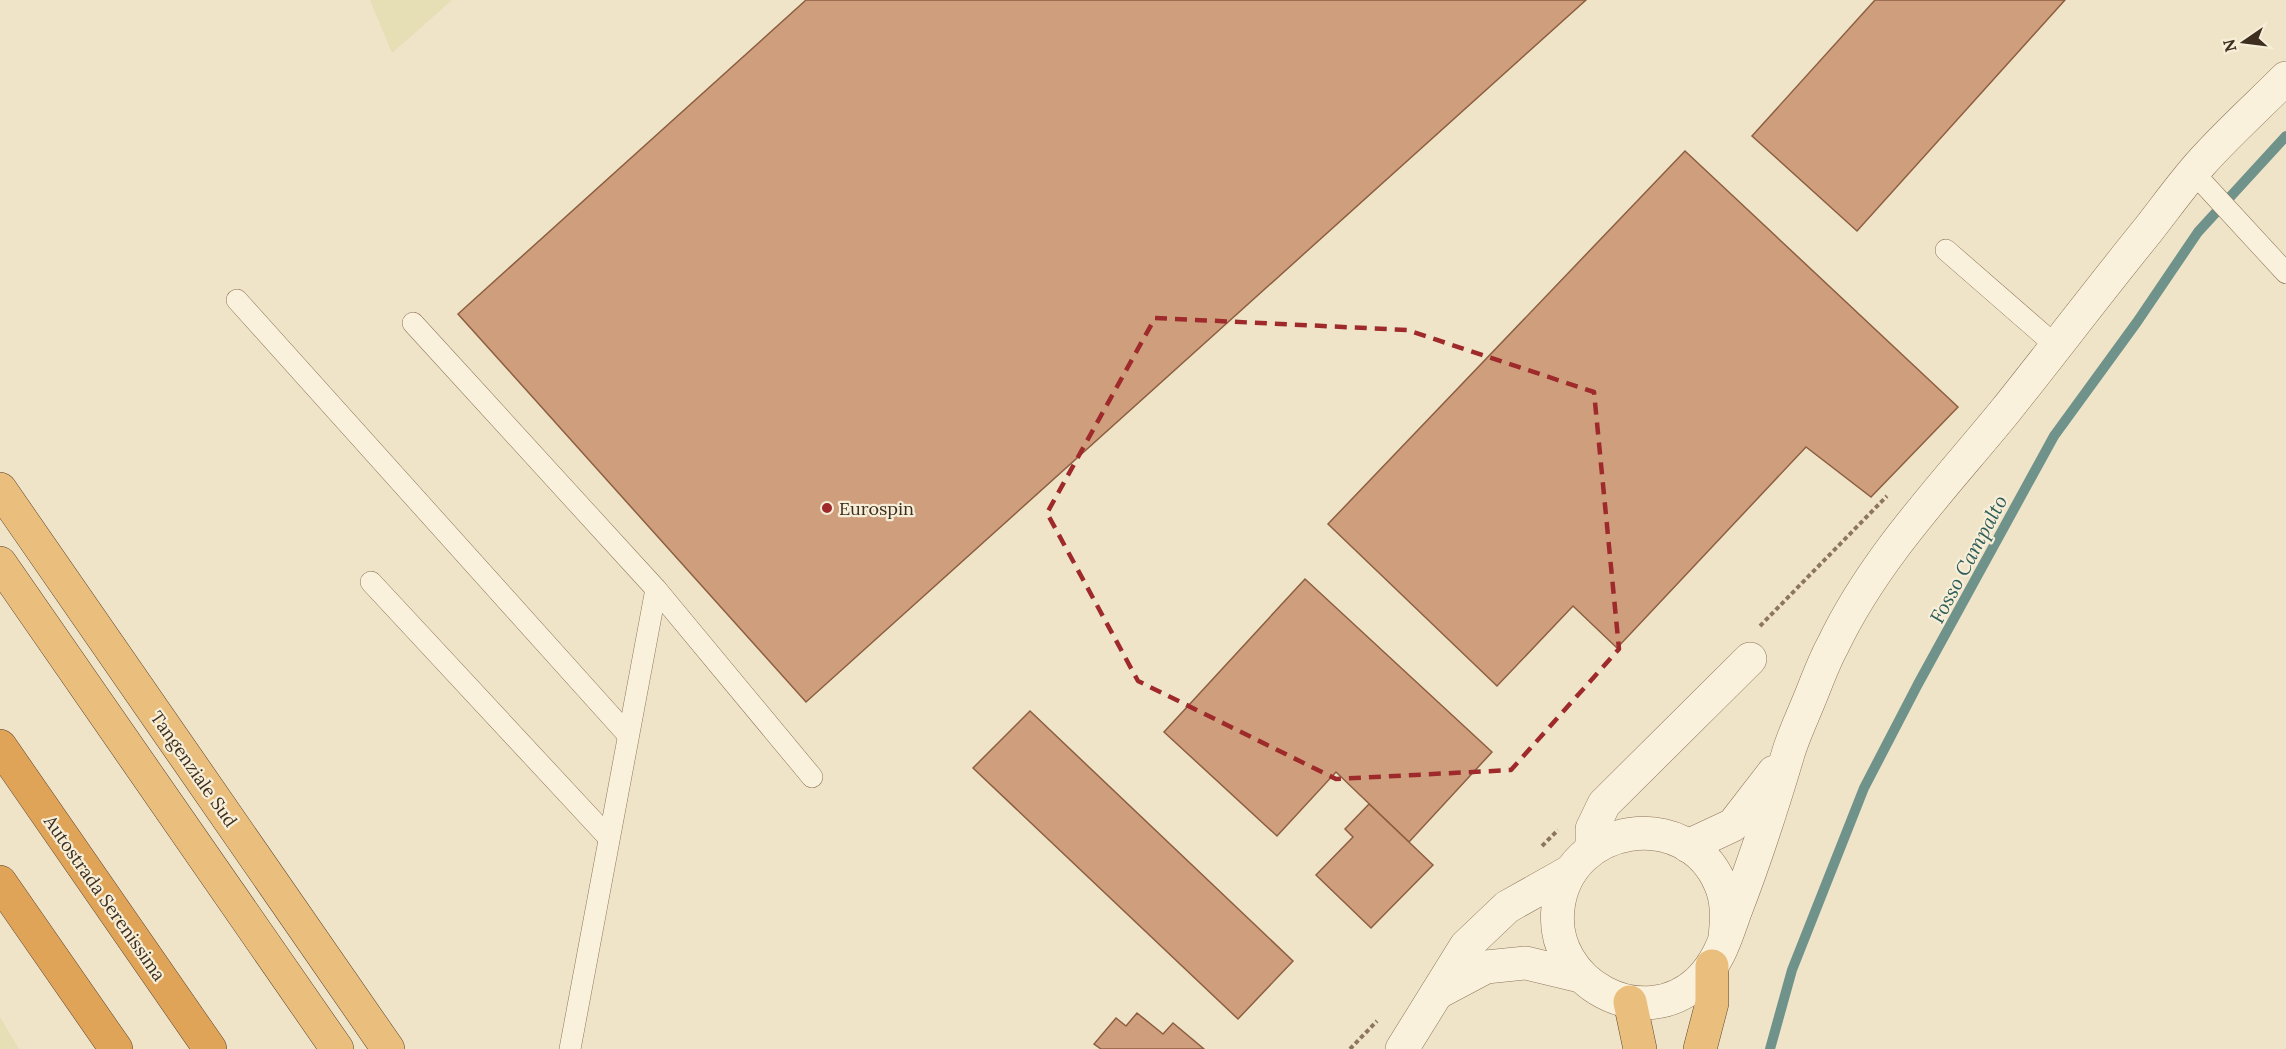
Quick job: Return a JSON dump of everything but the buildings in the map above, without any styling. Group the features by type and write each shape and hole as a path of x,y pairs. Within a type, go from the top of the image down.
{"highway":[{"name":"Tangenziale Sud","path":"0,489 388,1049"},
{"path":"0,563 337,1049"},
{"name":"Autostrada Serenissima","path":"0,746 210,1049"},
{"path":"0,882 116,1049"},
{"path":"1700,1049 1712,1003 1719,952"},
{"path":"1630,1002 1640,1049"}],"street":[{"path":"1754,644 1604,804 1592,829 1582,860 1563,888 1558,906 1557,925 1569,961 1580,976 1594,988 1611,997 1630,1002 1653,1002 1676,996 1697,984 1719,952 1774,803 1789,751 1832,645 1864,588 1901,538 2008,407 2193,172 2286,78"},
{"path":"1688,846 1733,825 1789,751"},
{"path":"1402,1049 1466,946 1507,907 1582,860 1606,840 1636,832 1670,837 1688,846 1710,866 1720,882 1727,919 1719,952"},
{"path":"1435,994 1486,967 1526,963 1580,976"}],"lane":[{"path":"2193,172 2286,273"},
{"path":"1946,250 2055,345"},
{"path":"237,300 628,735"},
{"path":"413,323 656,588 812,777"},
{"path":"371,582 609,838"},
{"path":"570,1049 656,588"}],"path":[{"path":"1754,644 1896,488"},
{"path":"1540,848 1565,822"},
{"path":"1350,1049 1380,1018"}],"highlighted area":[{"path":"1155,318 1407,330 1594,392 1619,649 1511,770 1336,779 1138,681 1047,513"}],"shaded area":[{"path":"370,0 452,0 392,53"},
{"path":"0,1017 19,1049 0,1049"}],"waterway":[{"name":"Fosso Campalto","path":"1770,1049 1792,970 1864,788 1918,684 2054,436 2137,322 2198,232 2286,136"}],"place":[{"name":"Eurospin","path":"827,508"}]}
